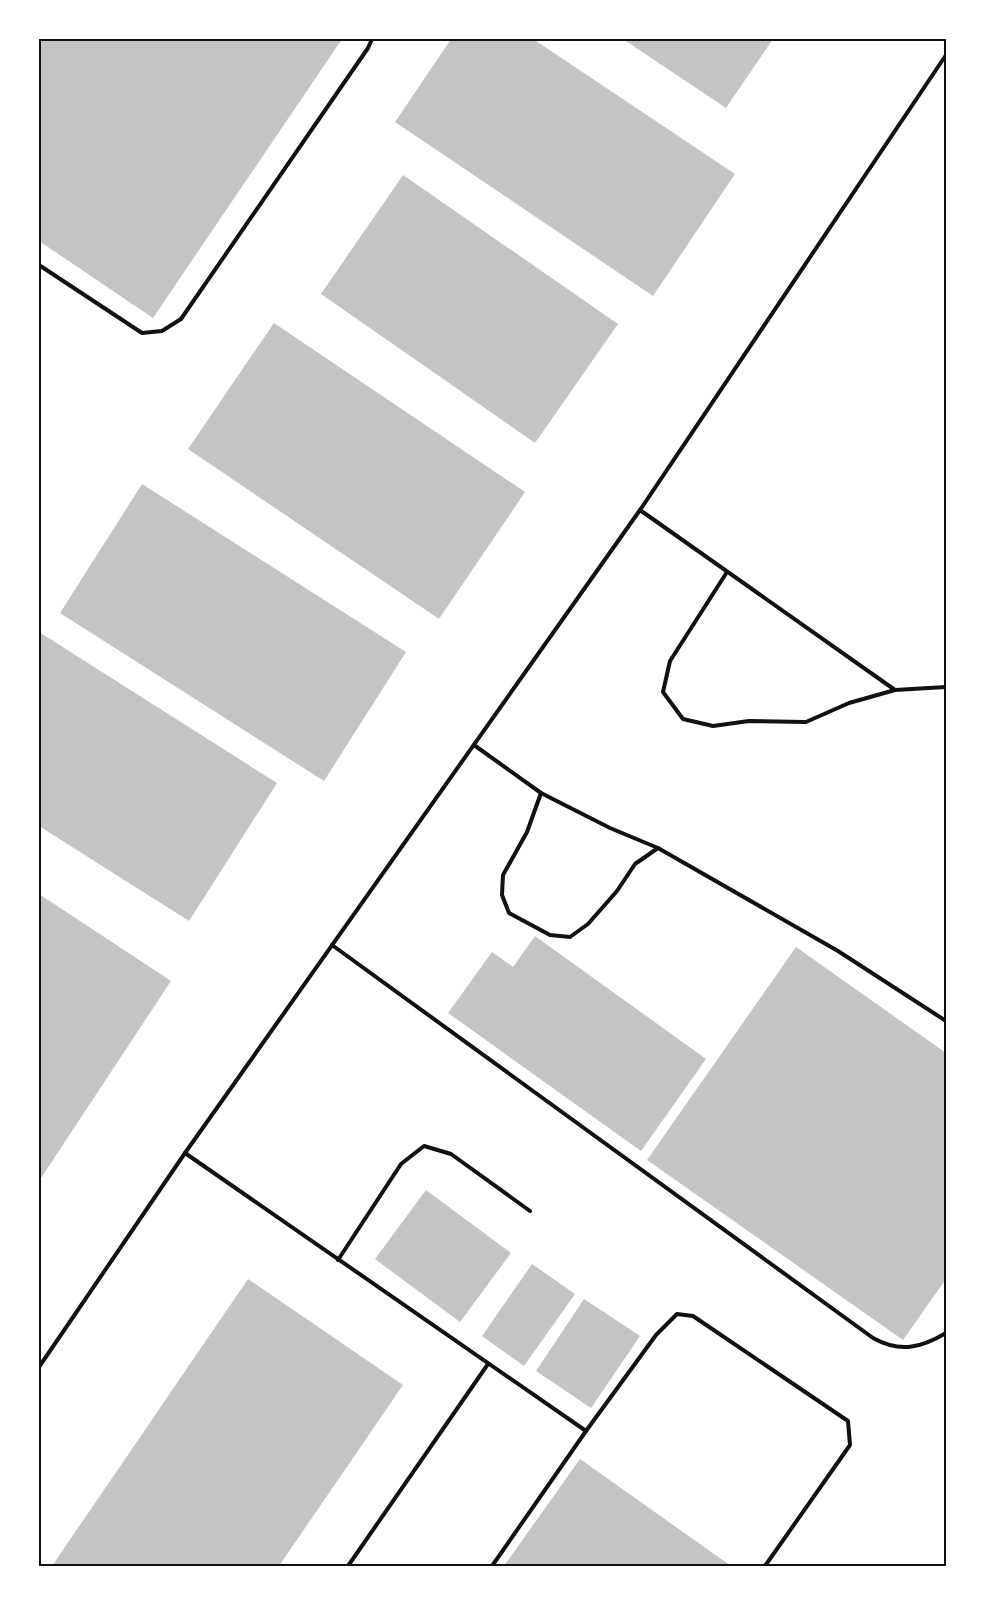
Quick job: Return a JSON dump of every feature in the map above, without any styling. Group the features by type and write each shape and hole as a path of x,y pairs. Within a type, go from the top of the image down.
{"lane":[{"path":"39,266 142,333 162,331 181,319 368,48 372,39"},
{"path":"39,1367 185,1153 640,510 946,55"},
{"path":"640,510 895,690"},
{"path":"727,572 670,661 663,692 683,719 713,726 749,721 806,722 849,703 895,690 946,687"},
{"path":"474,745 541,792 610,828 658,848 838,951 946,1021"},
{"path":"541,792 528,832 503,875 502,895 509,913 550,935 570,937 588,924 612,897 635,864 658,848"},
{"path":"332,946 873,1338 887,1346 916,1347 946,1333"},
{"path":"338,1260 401,1164 424,1146 451,1154 530,1211"},
{"path":"185,1153 586,1431"},
{"path":"492,1566 586,1431 656,1335 677,1314 693,1316 848,1421 850,1445 765,1566"},
{"path":"348,1566 488,1364"}],"building":[{"path":"39,39 342,39 153,318 39,241"},
{"path":"451,39 533,39 735,174 653,296 395,122"},
{"path":"623,39 773,39 726,108"},
{"path":"403,175 618,324 535,443 321,294"},
{"path":"274,323 525,492 439,619 188,449"},
{"path":"142,484 406,652 324,781 60,613"},
{"path":"39,632 277,783 189,921 39,826"},
{"path":"39,894 171,981 39,1181"},
{"path":"535,936 706,1059 641,1151 448,1013 492,952 513,967"},
{"path":"796,947 946,1053 946,1279 903,1340 647,1160"},
{"path":"426,1190 511,1253 460,1322 375,1259"},
{"path":"532,1264 575,1294 524,1366 482,1336"},
{"path":"248,1279 403,1385 279,1566 52,1566"},
{"path":"584,1299 640,1336 591,1408 536,1371"},
{"path":"580,1459 731,1566 504,1566"}]}
